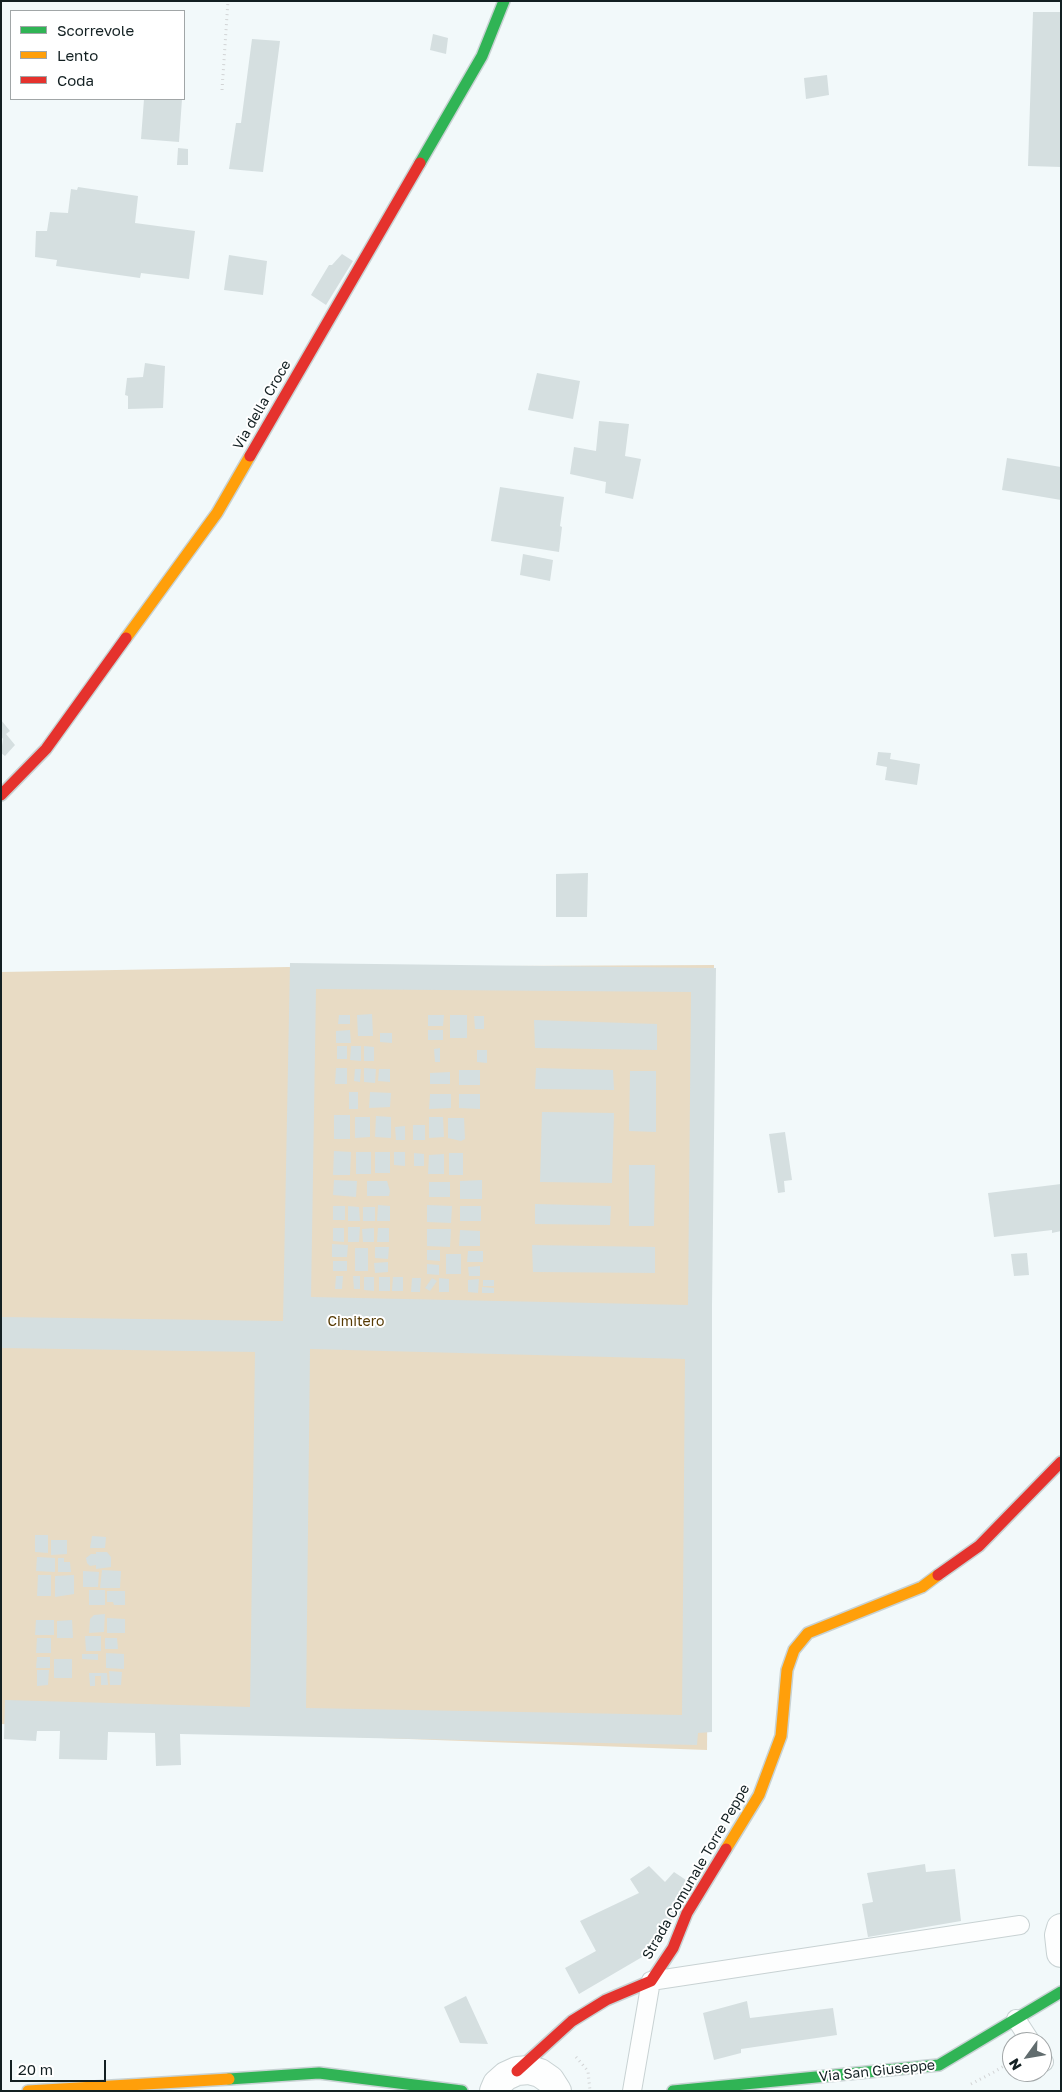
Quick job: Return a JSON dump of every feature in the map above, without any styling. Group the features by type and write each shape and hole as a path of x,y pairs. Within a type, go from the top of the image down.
{"street":[{"name":"Via della Croce","path":"1,795 46,749 217,513 482,56 504,1"},
{"name":"Strada Comunale Torre Peppe","path":"517,2071 572,2022 606,2000 651,1982 673,1948 687,1913 759,1795 781,1736 787,1670 794,1650 808,1633 922,1587 979,1546 1061,1462"},
{"path":"1061,1928 1059,1935 1061,1953"},
{"name":"Via San Giuseppe","path":"673,2091 792,2085 939,2065 1061,1992"},
{"path":"494,2091 497,2084 506,2076 517,2071 529,2070 540,2073 550,2080 557,2091"},
{"path":"28,2091 319,2072 462,2091"}],"lane":[{"path":"632,2091 651,1982 1020,1925"},
{"path":"1016,2019 1024,2032"}],"path":[{"path":"222,90 228,1"},
{"path":"965,2086 1002,2067"},
{"path":"588,2071 590,2091"}],"green space":[{"name":"Cimitero","path":"714,965 707,1750 1,1724 1,972 288,967"}],"building":[{"path":"1033,12 1061,12 1061,167 1028,166"},
{"path":"433,34 448,38 446,54 430,50"},
{"path":"252,39 280,41 263,172 229,169 236,123 241,123"},
{"path":"827,75 829,95 806,99 804,78"},
{"path":"144,100 182,100 179,142 141,139"},
{"path":"178,148 188,149 188,165 177,165"},
{"path":"78,187 138,196 135,223 195,231 189,279 141,273 140,278 56,266 57,260 35,257 36,231 47,231 50,212 68,213 71,189 77,190"},
{"path":"342,254 353,261 326,305 311,295 329,265 332,265"},
{"path":"229,255 267,261 263,295 224,290"},
{"path":"145,363 165,366 163,408 128,409 128,396 125,395 127,378 143,377"},
{"path":"537,373 580,381 573,419 528,410"},
{"path":"599,421 629,424 625,456 641,459 633,499 605,493 606,482 570,474 574,447 596,451"},
{"path":"1007,458 1061,467 1061,500 1002,490"},
{"path":"500,487 564,497 559,552 491,541"},
{"path":"523,554 553,560 550,581 520,575"},
{"path":"1,720 10,731 6,734 15,745 5,756 1,753 3,739 1,736"},
{"path":"878,752 891,753 890,759 920,764 917,785 885,780 887,767 876,765"},
{"path":"588,873 587,917 556,917 556,874"},
{"path":"290,963 716,968 712,1305 712,1732 698,1733 697,1745 180,1734 181,1765 156,1766 155,1733 108,1732 107,1760 59,1759 60,1731 37,1731 36,1741 4,1739 5,1700 250,1707 255,1352 1,1348 1,1317 283,1321","holes":["316,989 691,992 688,1305 311,1297","310,1349 685,1359 682,1715 306,1708"]},
{"path":"372,1014 373,1036 358,1036 357,1015"},
{"path":"339,1015 350,1015 350,1024 338,1024"},
{"path":"428,1015 444,1015 443,1026 428,1026"},
{"path":"450,1015 467,1015 467,1038 450,1038"},
{"path":"474,1016 484,1016 484,1029 475,1029"},
{"path":"534,1020 657,1024 657,1050 535,1048"},
{"path":"350,1030 351,1043 336,1043 336,1031"},
{"path":"428,1030 443,1030 443,1040 428,1040"},
{"path":"380,1033 392,1033 392,1043 380,1042"},
{"path":"337,1046 347,1046 347,1059 337,1059"},
{"path":"351,1046 361,1046 361,1061 350,1060"},
{"path":"364,1046 374,1047 374,1061 364,1061"},
{"path":"440,1048 440,1062 435,1062 434,1049"},
{"path":"477,1050 487,1050 487,1063 477,1062"},
{"path":"336,1068 347,1068 347,1084 335,1084"},
{"path":"364,1068 376,1069 375,1083 364,1082"},
{"path":"536,1068 613,1070 614,1090 535,1089"},
{"path":"355,1069 361,1069 360,1082 354,1081"},
{"path":"379,1069 390,1069 390,1082 378,1081"},
{"path":"459,1070 480,1070 480,1085 459,1085"},
{"path":"630,1071 656,1071 656,1132 629,1131"},
{"path":"450,1072 450,1084 430,1084 430,1073"},
{"path":"349,1092 358,1092 358,1109 349,1109"},
{"path":"370,1092 391,1093 390,1107 369,1108"},
{"path":"430,1094 451,1094 451,1108 429,1109"},
{"path":"459,1094 480,1094 480,1109 459,1108"},
{"path":"542,1112 614,1113 612,1183 540,1182"},
{"path":"334,1115 350,1115 350,1139 334,1139"},
{"path":"376,1116 391,1117 391,1138 375,1137"},
{"path":"355,1117 370,1117 370,1137 355,1138"},
{"path":"429,1117 443,1117 444,1137 429,1138"},
{"path":"448,1118 464,1118 465,1139 461,1141 448,1138"},
{"path":"413,1125 425,1125 425,1140 413,1140"},
{"path":"405,1126 405,1140 396,1140 395,1127"},
{"path":"785,1132 792,1180 784,1181 785,1192 778,1193 769,1134"},
{"path":"334,1151 351,1152 350,1175 333,1175"},
{"path":"356,1152 371,1152 371,1174 356,1174"},
{"path":"375,1152 390,1152 390,1173 375,1173"},
{"path":"394,1152 405,1152 405,1166 394,1165"},
{"path":"414,1153 424,1154 424,1166 414,1166"},
{"path":"449,1153 463,1153 463,1175 449,1175"},
{"path":"444,1154 444,1174 428,1174 429,1155"},
{"path":"629,1165 655,1165 654,1226 629,1226"},
{"path":"334,1180 357,1181 356,1197 333,1195"},
{"path":"482,1180 482,1199 460,1199 460,1181"},
{"path":"367,1181 387,1181 390,1191 389,1196 367,1196"},
{"path":"429,1182 450,1182 450,1197 429,1197"},
{"path":"1061,1184 1061,1231 1052,1233 1052,1230 994,1237 988,1193"},
{"path":"535,1204 611,1206 610,1225 535,1224"},
{"path":"378,1205 390,1206 390,1221 377,1221"},
{"path":"427,1205 452,1206 451,1223 427,1222"},
{"path":"333,1206 345,1206 345,1220 333,1220"},
{"path":"348,1206 359,1207 360,1221 348,1221"},
{"path":"460,1206 481,1206 481,1221 460,1221"},
{"path":"363,1207 375,1207 375,1221 363,1221"},
{"path":"348,1227 360,1227 359,1242 348,1242"},
{"path":"333,1228 344,1228 344,1242 333,1241"},
{"path":"374,1228 374,1242 363,1242 362,1229"},
{"path":"378,1228 389,1228 389,1242 377,1242"},
{"path":"427,1229 451,1229 450,1247 427,1246"},
{"path":"460,1230 480,1231 480,1246 459,1246"},
{"path":"332,1244 348,1245 347,1257 332,1257"},
{"path":"532,1245 655,1247 655,1273 533,1272"},
{"path":"375,1247 389,1247 388,1259 375,1258"},
{"path":"355,1248 368,1248 368,1271 355,1271"},
{"path":"427,1250 440,1250 440,1261 427,1260"},
{"path":"468,1251 483,1251 483,1262 467,1262"},
{"path":"1027,1253 1029,1275 1014,1276 1011,1254"},
{"path":"446,1254 461,1254 461,1274 446,1274"},
{"path":"333,1261 347,1261 347,1271 333,1271"},
{"path":"388,1262 388,1272 375,1273 374,1263"},
{"path":"427,1264 439,1265 439,1275 427,1274"},
{"path":"480,1266 480,1276 469,1276 468,1267"},
{"path":"336,1276 343,1276 342,1289 335,1289"},
{"path":"353,1276 360,1276 360,1289 354,1289"},
{"path":"364,1277 374,1277 374,1291 364,1290"},
{"path":"379,1277 390,1277 390,1291 379,1291"},
{"path":"393,1277 403,1277 403,1291 392,1291"},
{"path":"412,1278 421,1278 420,1292 411,1292"},
{"path":"432,1278 437,1281 430,1291 425,1288"},
{"path":"439,1278 449,1279 449,1292 439,1292"},
{"path":"479,1279 478,1293 468,1292 468,1280"},
{"path":"483,1280 494,1280 494,1286 483,1286"},
{"path":"482,1287 494,1288 494,1293 482,1293"},
{"path":"35,1535 48,1535 48,1553 35,1552"},
{"path":"92,1536 106,1537 105,1548 90,1548"},
{"path":"51,1540 67,1540 67,1554 51,1555"},
{"path":"96,1552 107,1552 111,1557 111,1567 96,1569 96,1565 90,1566 87,1563 86,1558 91,1554 96,1554"},
{"path":"37,1557 55,1558 55,1572 36,1571"},
{"path":"58,1558 64,1558 64,1562 70,1562 71,1572 58,1572"},
{"path":"102,1570 121,1571 120,1588 100,1588"},
{"path":"83,1571 99,1572 98,1587 83,1587"},
{"path":"38,1575 51,1575 51,1596 37,1596"},
{"path":"74,1575 74,1594 55,1597 55,1576"},
{"path":"89,1590 105,1590 105,1605 89,1605"},
{"path":"107,1591 125,1591 125,1605 114,1605 113,1602 107,1602"},
{"path":"105,1614 104,1632 89,1633 90,1619 94,1615"},
{"path":"107,1618 125,1619 125,1633 107,1633"},
{"path":"36,1620 54,1620 54,1635 35,1635"},
{"path":"72,1620 73,1638 57,1638 57,1621"},
{"path":"85,1636 101,1636 101,1651 86,1651"},
{"path":"37,1638 51,1638 51,1653 36,1653"},
{"path":"105,1638 117,1638 118,1649 105,1649"},
{"path":"106,1653 124,1654 124,1669 106,1668"},
{"path":"82,1654 98,1654 98,1660 82,1659"},
{"path":"37,1657 50,1657 50,1668 36,1668"},
{"path":"54,1659 72,1659 72,1678 54,1678"},
{"path":"37,1670 49,1670 48,1685 37,1686"},
{"path":"109,1671 122,1672 121,1685 110,1685"},
{"path":"89,1673 107,1673 108,1685 101,1685 101,1676 95,1676 95,1686 90,1686"},
{"path":"925,1864 926,1872 955,1869 961,1921 868,1937 862,1904 873,1902 867,1873"},
{"path":"649,1866 665,1882 674,1872 695,1886 649,1953 579,1994 565,1968 596,1951 580,1921 639,1893 630,1879"},
{"path":"466,1996 488,2044 460,2043 444,2007"},
{"path":"747,2001 750,2018 833,2008 837,2035 741,2049 741,2053 714,2060 703,2013"}],"traffic: fast":[{"path":"420,163 482,56 504,1"},
{"path":"673,2091 939,2065 1061,1992"},
{"path":"229,2079 319,2073 462,2091"}],"traffic: slow":[{"path":"126,638 217,513 250,456"},
{"path":"726,1849 759,1795 781,1736 787,1670 794,1650 808,1633 922,1587 938,1575"},
{"path":"28,2091 229,2079"}],"traffic: jam":[{"path":"250,456 420,163"},
{"path":"1,795 46,749 126,638"},
{"path":"938,1575 979,1546 1061,1462"},
{"path":"517,2071 572,2021 606,2000 651,1981 673,1948 687,1913 726,1849"}]}
